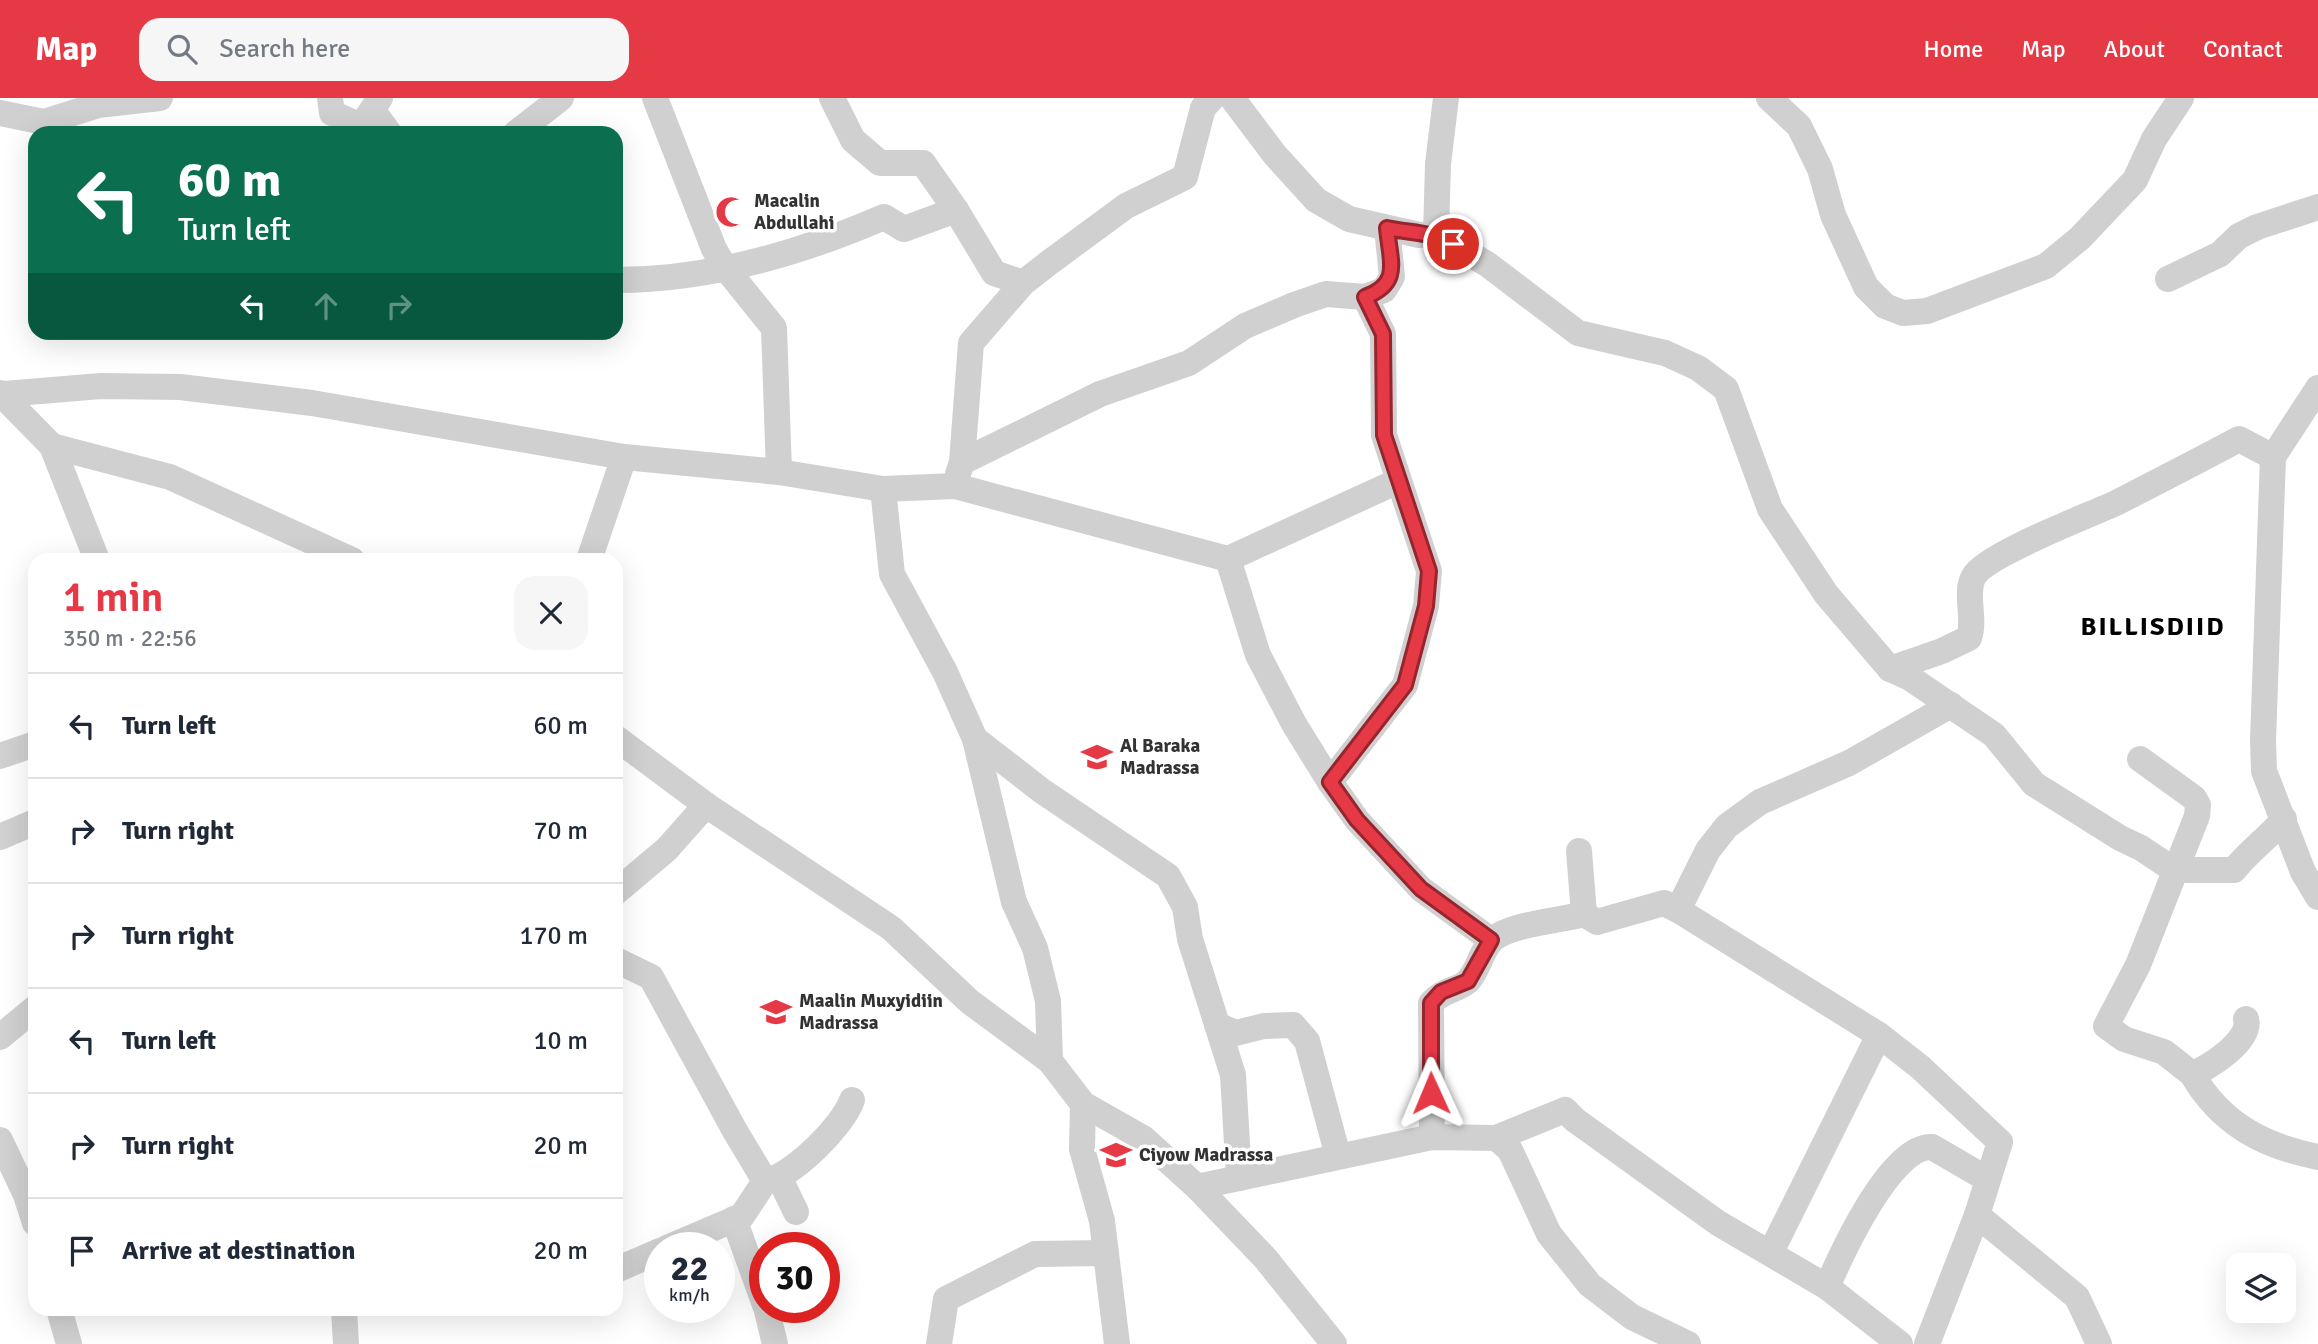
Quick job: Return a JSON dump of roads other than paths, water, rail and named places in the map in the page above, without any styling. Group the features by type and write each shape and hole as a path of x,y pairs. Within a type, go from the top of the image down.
{"street":[{"path":"0,113 44,122 98,105 160,98"},
{"path":"330,98 332,113 361,126 376,105 386,126"},
{"path":"525,126 561,98"},
{"path":"655,98 694,189 714,249 724,267 774,328 779,472"},
{"path":"832,98 853,140 880,163 923,163 994,272 1023,283"},
{"path":"959,474 971,343 1023,283 1126,206 1185,177 1203,108 1212,98"},
{"path":"1232,98 1275,155 1316,200 1349,219 1419,235 1436,234 1487,264 1578,333 1665,353 1698,368 1726,389 1770,509 1826,594 1890,669 1951,705 1994,735 2034,784 2054,799 2174,870 2234,870 2284,819"},
{"path":"1436,234 1438,164 1446,98"},
{"path":"1769,98 1799,126 1820,169 1833,215 1866,287 1885,306 1903,313 1927,311 2046,266 2080,238 2135,180 2154,139 2181,98"},
{"path":"2168,279 2220,254 2239,236 2257,227 2318,207"},
{"path":"623,279 706,272 813,246 884,217 904,229 956,210"},
{"path":"2,393 101,386 180,387 312,403 624,457 779,472 883,489 959,474 1100,394 1189,363 1245,326 1294,305 1326,294 1365,297 1384,290 1392,277 1387,228"},
{"path":"1330,782 1405,685 1426,606 1429,571 1384,435 1383,334 1365,297"},
{"path":"2318,388 2273,457 2263,741 2264,771 2303,872 2318,897"},
{"path":"2,393 52,446 94,553"},
{"path":"1890,669 1942,651 1969,638 1974,625 1970,584 1976,573 1995,559 2116,503 2239,439 2273,457"},
{"path":"52,446 170,477 337,553"},
{"path":"591,553 624,457"},
{"path":"959,474 1228,559 1398,481"},
{"path":"883,489 892,574 945,672 975,739 1014,902 1035,948 1048,1001 1050,1061"},
{"path":"1228,559 1258,655 1294,724 1330,782 1357,820 1421,889 1491,940"},
{"path":"1678,910 1708,850 1727,826 1760,802 1849,763 1951,705"},
{"path":"975,739 1042,791 1168,876 1185,907 1190,939 1233,1075 1239,1178"},
{"path":"623,743 706,805 891,928 970,1002 1050,1061 1083,1104 1143,1138 1196,1187 1265,1258 1334,1344"},
{"path":"0,756 28,746"},
{"path":"2140,759 2194,798 2198,805 2197,816 2138,965 2106,1026 2124,1039 2164,1052 2192,1074 2203,1093 2227,1119 2280,1150 2318,1157"},
{"path":"623,886 667,849 706,805"},
{"path":"0,837 28,825"},
{"path":"1579,851 1584,914"},
{"path":"1432,1137 1431,1003 1441,992 1468,981 1491,940 1532,924 1560,921 1584,914 1597,922 1664,903 1879,1035 1920,1067 2000,1142 1977,1215 1927,1344"},
{"path":"623,963 651,977 735,1131 796,1212"},
{"path":"0,1037 28,1014"},
{"path":"2192,1074 2229,1052 2245,1033 2246,1019"},
{"path":"1217,1026 1236,1033 1264,1026 1293,1025 1307,1041 1338,1156"},
{"path":"1771,1252 1879,1035"},
{"path":"704,1232 742,1216 773,1180 831,1133 847,1113 852,1100"},
{"path":"1083,1104 1082,1149 1102,1221 1117,1344"},
{"path":"1196,1187 1432,1137 1496,1138 1565,1110 1575,1120 1718,1223 1827,1287 1900,1344"},
{"path":"1496,1138 1510,1150 1549,1234 1590,1285 1632,1317 1688,1344"},
{"path":"0,1140 28,1201"},
{"path":"1827,1287 1856,1223 1887,1179 1916,1150 1932,1147 1987,1179"},
{"path":"1977,1215 2077,1297 2099,1344"},
{"path":"734,1219 749,1261"},
{"path":"939,1344 946,1299 1035,1254 1105,1253"},
{"path":"623,1267 644,1258"},
{"path":"61,1316 69,1344"},
{"path":"344,1316 346,1344"},
{"path":"769,1323 775,1344"}],"place":[{"name":"Macalin Abdullahi","path":"731,212"},
{"name":"Al Baraka Madrassa","path":"1097,757"},
{"name":"Maalin Muxyidiin Madrassa","path":"776,1012"},
{"name":"Ciyow Madrassa","path":"1116,1155"}],"district":[{"name":"BILLISDIID","path":"2153,627"}]}
